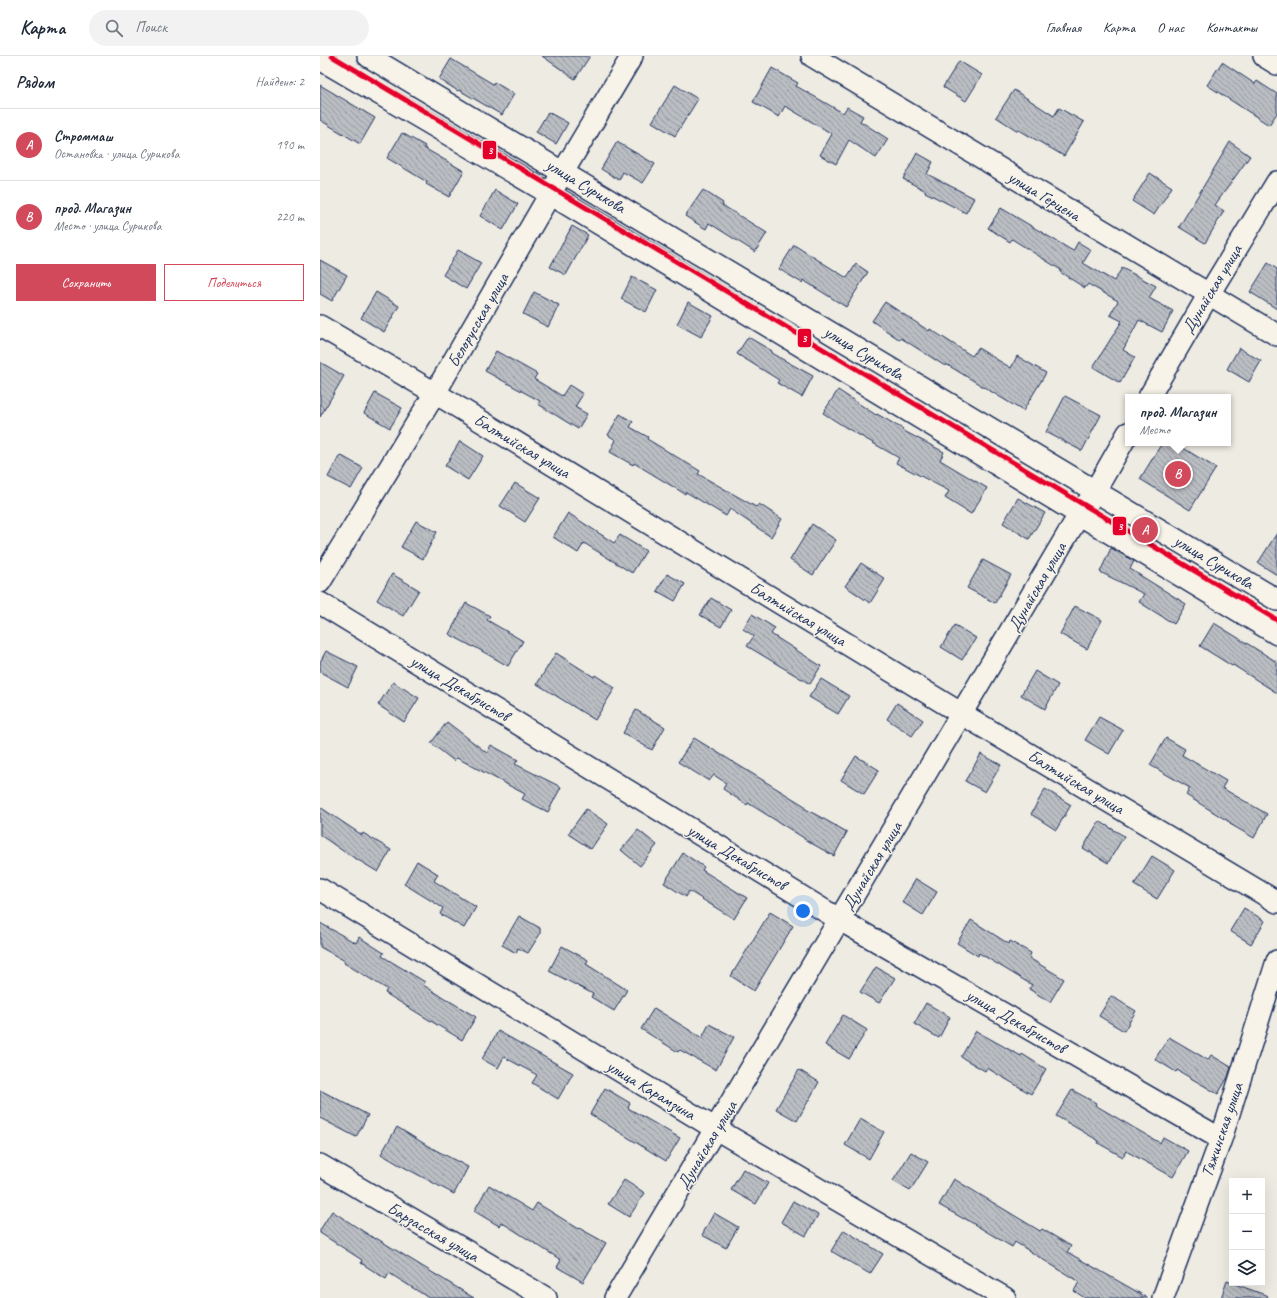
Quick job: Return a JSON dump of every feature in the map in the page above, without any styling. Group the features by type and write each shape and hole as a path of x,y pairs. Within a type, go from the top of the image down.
{"street":[{"name":"улица Сурикова","path":"368,56 1277,600"},
{"name":"Белорусская улица","path":"320,582 435,393 632,56"},
{"name":"улица Герцена","path":"812,56 1277,335"},
{"path":"1264,56 1277,64"},
{"name":"улица Сурикова","path":"320,59 550,194 1277,634"},
{"name":"Дунайская улица","path":"1151,394 1208,294 1277,182"},
{"name":"Балтийская улица","path":"320,326 435,393 962,714 1277,902"},
{"name":"Дунайская улица","path":"615,1298 1125,438"},
{"name":"улица Декабристов","path":"320,603 840,920 1220,1139"},
{"name":"улица Карамзина","path":"320,889 716,1129 1005,1298"},
{"name":"Тяжинская улица","path":"1163,1298 1220,1139 1277,961"},
{"name":"Барзасская улица","path":"320,1165 546,1298"}],"building":[{"path":"542,56 590,56 575,79"},
{"path":"451,59 493,84 494,82 514,94 502,115 439,79"},
{"path":"959,61 982,75 966,101 943,87"},
{"path":"1222,62 1255,84 1257,81 1277,94 1277,113 1269,125 1207,85"},
{"path":"772,68 798,83 796,86 843,113 847,107 863,116 860,121 888,139 876,158 849,140 836,164 820,155 832,134 785,106 779,117 753,102"},
{"path":"320,85 375,118 360,144 320,120"},
{"path":"675,85 698,99 675,136 652,122"},
{"path":"1014,90 1054,116 1059,108 1084,122 1064,156 996,117"},
{"path":"548,112 568,123 556,144 536,132"},
{"path":"402,133 425,146 424,148 464,171 449,197 426,184 427,182 387,158"},
{"path":"617,142 655,164 643,183 623,172 619,180 601,169"},
{"path":"1230,142 1250,156 1215,205 1224,211 1205,243 1179,227"},
{"path":"917,153 933,162 927,174 974,198 966,213 903,179"},
{"path":"1150,173 1172,187 1154,215 1132,201"},
{"path":"495,190 518,204 503,230 480,216"},
{"path":"703,190 723,203 722,205 767,233 755,252 709,223 706,229 685,216"},
{"path":"1001,208 1073,251 1078,242 1091,250 1083,263 1114,281 1122,268 1156,286 1149,298 1173,311 1162,332 1139,320 1123,350 1135,357 1120,383 1093,367 1122,321 1110,315 1118,301 1088,284 1085,288 1060,272 1061,270 1012,239 1010,242 988,228"},
{"path":"572,226 588,235 566,275 550,267"},
{"path":"794,245 847,278 856,264 868,272 846,307 803,280 802,283 779,269"},
{"path":"458,250 481,263 466,289 443,275"},
{"path":"320,260 347,275 332,301 320,294"},
{"path":"1268,263 1277,269 1277,309 1250,292"},
{"path":"632,277 657,290 646,312 621,299"},
{"path":"376,292 399,306 384,332 361,318"},
{"path":"534,292 559,305 548,327 523,314"},
{"path":"688,302 713,316 701,337 677,324"},
{"path":"885,302 929,331 930,329 972,356 978,348 1011,368 1017,356 1046,373 1023,411 946,364 945,366 901,338 900,340 872,321"},
{"path":"748,337 772,351 771,353 813,376 802,397 777,383 779,380 737,354"},
{"path":"1239,348 1261,361 1249,382 1227,369"},
{"path":"496,351 537,374 534,379 562,396 569,385 583,394 575,407 587,414 578,429 538,404 540,401 485,371"},
{"path":"320,362 344,376 320,417"},
{"path":"838,390 876,415 877,414 903,429 902,430 944,452 940,460 987,488 971,514 945,498 949,491 896,463 899,458 823,413"},
{"path":"375,393 402,408 390,428 364,413"},
{"path":"1065,396 1101,415 1082,451 1046,432"},
{"path":"620,414 633,422 630,427 700,471 698,474 756,507 759,504 782,519 771,537 730,509 726,516 686,492 685,494 634,463 633,465 610,452 616,440 608,435"},
{"path":"460,441 483,456 468,480 445,466"},
{"path":"1160,446 1180,446 1216,468 1190,510 1140,479"},
{"path":"340,455 363,468 351,489 328,477"},
{"path":"515,483 540,498 525,522 500,506"},
{"path":"1018,498 1045,513 1029,539 1003,523"},
{"path":"568,513 614,543 620,535 646,551 632,573 584,543 578,553 553,537"},
{"path":"416,521 437,532 423,559 401,547"},
{"path":"812,524 836,540 813,575 790,560"},
{"path":"1277,533 1277,575 1258,563"},
{"path":"1111,548 1134,561 1130,569 1186,604 1174,624 1139,602 1144,594 1100,572"},
{"path":"983,560 1011,575 995,603 967,588"},
{"path":"861,563 885,579 870,603 845,586"},
{"path":"392,574 419,590 403,616 377,600"},
{"path":"667,574 685,584 675,601 657,591"},
{"path":"711,598 731,610 721,627 700,615"},
{"path":"466,603 490,616 487,620 523,641 508,666 449,634"},
{"path":"1075,606 1102,620 1087,649 1060,634"},
{"path":"752,614 775,628 771,634 821,666 810,684 747,646 754,636 743,629"},
{"path":"1214,623 1277,662 1277,693 1200,646"},
{"path":"955,625 976,638 962,660 941,647"},
{"path":"326,651 358,667 348,687 320,672 320,662"},
{"path":"556,653 594,677 595,675 615,688 595,720 537,684"},
{"path":"1035,671 1058,685 1045,709 1021,695"},
{"path":"821,679 849,696 838,714 809,697"},
{"path":"393,682 419,698 404,722 378,705"},
{"path":"897,703 923,720 912,736 887,719"},
{"path":"636,710 665,727 652,750 623,733"},
{"path":"1099,717 1123,730 1109,754 1085,740"},
{"path":"447,722 487,753 491,745 518,760 515,764 561,787 548,812 522,799 525,794 457,758 454,761 431,743"},
{"path":"694,738 805,806 804,808 847,832 834,856 804,839 748,803 747,805 723,789 726,783 714,775 709,781 678,762"},
{"path":"1166,738 1185,749 1182,755 1226,781 1222,788 1267,814 1254,838 1186,795 1190,788 1150,765"},
{"path":"981,754 1001,765 985,792 965,781"},
{"path":"856,756 879,770 864,794 841,780"},
{"path":"1045,789 1071,805 1056,830 1031,814"},
{"path":"320,807 362,835 363,833 391,850 378,872 320,835"},
{"path":"586,809 608,824 591,849 568,834"},
{"path":"1099,821 1124,836 1108,863 1083,848"},
{"path":"638,830 657,845 640,866 621,850"},
{"path":"683,853 704,867 702,870 747,898 734,919 689,891 686,897 664,883"},
{"path":"1152,856 1175,870 1157,899 1134,885"},
{"path":"417,861 438,874 434,881 476,907 464,928 440,914 443,908 404,884"},
{"path":"916,879 937,892 923,915 902,902"},
{"path":"1244,908 1265,921 1251,944 1230,931"},
{"path":"770,912 793,926 754,991 731,976"},
{"path":"519,916 540,928 540,934 528,953 518,948 516,953 502,945"},
{"path":"971,920 1009,944 1010,941 1031,953 1029,958 1064,979 1050,1002 1029,989 1032,985 979,953 978,956 957,943"},
{"path":"320,923 356,943 359,937 384,953 382,956 425,982 423,985 476,1017 462,1040 385,993 387,989 344,963 345,961 320,947"},
{"path":"562,946 588,960 586,964 627,990 614,1011 591,997 593,994 549,971"},
{"path":"876,967 895,978 879,1003 860,992"},
{"path":"1111,996 1136,1011 1124,1031 1099,1016"},
{"path":"926,1003 950,1017 939,1038 914,1024"},
{"path":"654,1008 702,1038 709,1024 734,1037 716,1070 680,1050 678,1052 641,1029"},
{"path":"843,1015 867,1030 849,1059 825,1045"},
{"path":"498,1031 573,1073 558,1099 532,1083 537,1075 504,1057 498,1068 482,1059"},
{"path":"976,1031 1021,1056 1022,1054 1046,1069 1031,1094 987,1068 985,1071 961,1057"},
{"path":"1169,1037 1208,1060 1211,1055 1231,1067 1228,1077 1218,1094 1155,1059"},
{"path":"799,1070 819,1082 797,1121 776,1109"},
{"path":"605,1088 630,1103 628,1108 680,1138 666,1161 590,1114"},
{"path":"320,1090 368,1115 356,1137 320,1118"},
{"path":"1072,1090 1096,1103 1095,1105 1160,1143 1163,1137 1188,1151 1173,1177 1126,1151 1123,1157 1056,1116"},
{"path":"860,1119 884,1132 869,1159 845,1145"},
{"path":"397,1127 428,1146 468,1167 454,1194 381,1154"},
{"path":"911,1152 928,1162 910,1191 893,1181"},
{"path":"743,1169 768,1183 756,1204 731,1190"},
{"path":"954,1179 1040,1231 1042,1229 1071,1246 1067,1252 1148,1298 1085,1298 1074,1291 1079,1282 1015,1242 1012,1247 939,1205"},
{"path":"624,1180 645,1193 629,1217 608,1204"},
{"path":"489,1185 532,1211 537,1203 579,1229 606,1243 583,1282 557,1267 561,1260 501,1222 499,1226 474,1211"},
{"path":"793,1201 818,1215 806,1236 781,1222"},
{"path":"332,1211 375,1239 376,1238 474,1298 429,1298 389,1273 386,1279 361,1263 362,1260 320,1233 320,1230"},
{"path":"714,1213 738,1227 726,1248 702,1235"},
{"path":"844,1230 883,1254 870,1274 831,1251"},
{"path":"1227,1281 1229,1282 1229,1286 1241,1286 1268,1296 1267,1298 1221,1298"}],"transit line":[{"name":"3","path":"332,56 1277,620"}],"place":[{"name":"прод. Магазин","path":"1178,474"},
{"name":"Строммаш","path":"1145,530"}]}
